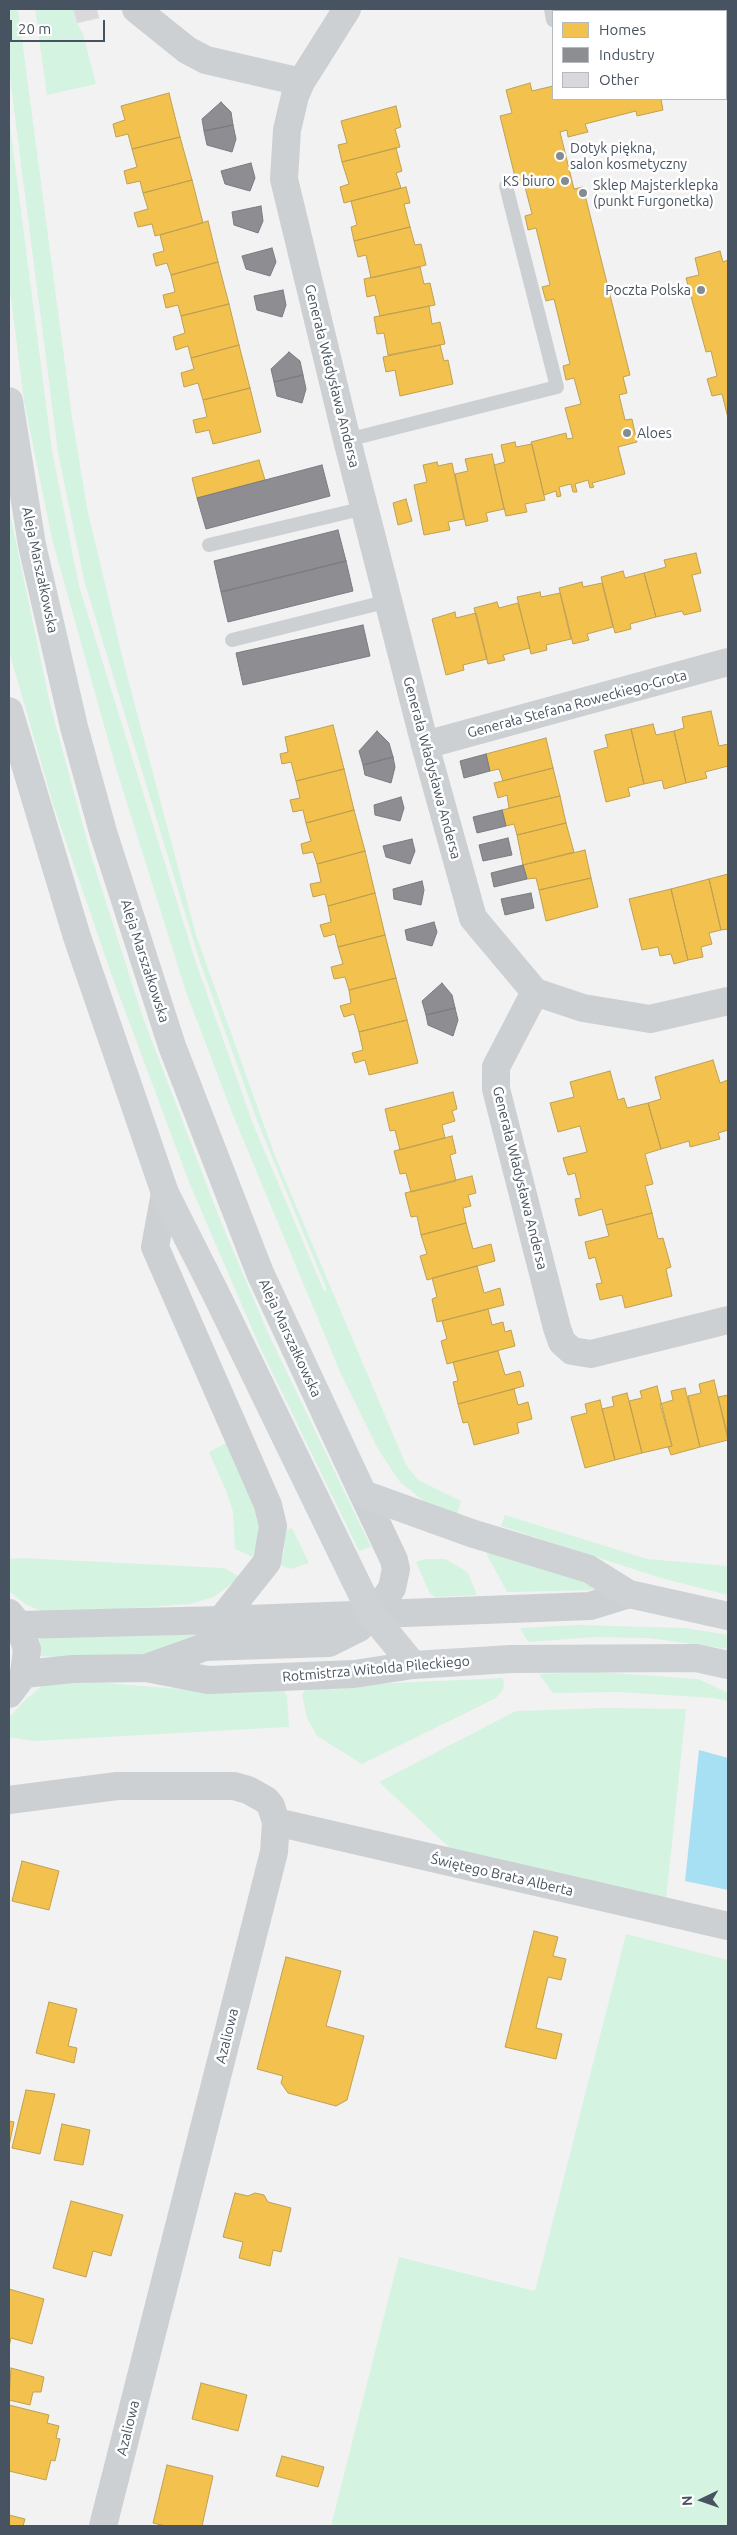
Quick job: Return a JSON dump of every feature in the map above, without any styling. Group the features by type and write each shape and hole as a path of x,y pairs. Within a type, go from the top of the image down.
{"main road":[{"name":"Aleja Marszałkowska","path":"9,401 32,545 74,727 103,832 172,1046 260,1273 363,1494"},
{"path":"9,711 77,937 165,1193 372,1615 412,1665"},
{"path":"363,1494 472,1533 589,1569 629,1594 728,1616"},
{"name":"Rotmistrza Witolda Pileckiego","path":"412,1665 512,1659 696,1658 728,1665"}],"street":[{"path":"136,9 187,50 206,60 301,82"},
{"name":"Generała Władysława Andersa","path":"348,9 301,82 295,96 287,130 284,180 347,440 425,745 473,918 535,992 496,1067 496,1089 562,1342 572,1351 592,1354 728,1320"},
{"name":"Generała Stefana Roweckiego-Grota","path":"425,745 728,662"},
{"path":"535,992 583,1008 650,1019 728,1001"},
{"path":"165,1193 155,1247 268,1505 273,1526 267,1562 221,1620"},
{"path":"146,1668 205,1647 329,1643 359,1628 372,1615 392,1588 396,1569 394,1560 363,1494"},
{"path":"16,1684 27,1649 14,1619 221,1620 372,1615 590,1606 629,1594"},
{"name":"Rotmistrza Witolda Pileckiego","path":"16,1684 73,1669 146,1668 208,1680 354,1674 412,1665"},
{"name":"Azaliowa","path":"9,1800 117,1786 234,1786 248,1790 266,1800 271,1806 276,1822 274,1852 103,2526"},
{"name":"Świętego Brata Alberta","path":"276,1822 728,1926"}],"lane":[{"path":"347,440 557,387 506,186"},
{"path":"209,545 365,508"},
{"path":"232,640 389,601"}],"green space":[{"path":"9,9 18,9 72,417 87,508 124,664 196,935 275,1156 406,1465 418,1480 461,1501 457,1514 424,1501 400,1482 378,1449 341,1374 233,1115 186,992 116,768 52,539 24,401 9,282 9,118 52,451 79,586 195,960 253,1124 324,1291 327,1290 258,1123 200,962 84,580 58,452 9,70"},
{"path":"35,9 73,9 83,34 96,84 47,95"},
{"path":"9,509 50,704 91,855 142,1015 221,1222 268,1333 371,1547 359,1551 259,1345 189,1182 112,976 53,804 9,651"},
{"path":"230,1441 250,1480 261,1527 253,1557 235,1549 233,1512 209,1452"},
{"path":"505,1515 647,1559 728,1566 728,1595 661,1578 501,1526"},
{"path":"292,1528 309,1563 291,1569 279,1565 284,1552 285,1531"},
{"path":"488,1551 584,1578 597,1590 507,1592 487,1555"},
{"path":"21,1558 224,1568 240,1577 214,1597 190,1604 66,1613 41,1611 25,1604 9,1591 9,1559"},
{"path":"425,1559 445,1559 461,1568 468,1573 477,1595 436,1597 430,1594 416,1562"},
{"path":"577,1625 685,1628 728,1635 728,1649 649,1638 595,1637 528,1642 520,1628"},
{"path":"276,1630 137,1657 100,1659 39,1656 40,1637"},
{"path":"598,1672 698,1679 728,1693 728,1701 713,1698 619,1692 553,1693 539,1674"},
{"path":"503,1678 504,1688 496,1698 362,1764 317,1736 307,1718 302,1695 307,1687"},
{"path":"70,1680 192,1690 283,1689 287,1696 289,1727 33,1741 9,1737 9,1718 24,1701 42,1686"},
{"path":"604,1708 686,1709 666,1900 451,1849 379,1782 516,1711"},
{"path":"626,1934 728,1960 728,2526 331,2526 399,2257 535,2291"}],"water":[{"path":"699,1750 728,1758 728,1890 685,1881"}],"building: Homes":[{"path":"599,9 659,9 659,10"},
{"path":"530,83 532,91 552,86 552,100 661,100 663,110 637,116 636,111 585,124 588,132 568,137 567,130 560,132 574,189 583,187 630,375 623,377 627,393 619,395 625,420 632,419 637,442 618,447 625,474 592,483 594,487 590,488 588,480 575,484 577,492 573,492 571,484 559,487 561,496 557,497 556,491 544,495 531,442 566,433 567,439 573,438 565,408 581,404 574,378 566,380 563,366 570,364 554,299 546,301 542,287 550,285 536,228 528,230 525,216 532,214 524,183 517,185 500,116 512,113 506,90"},
{"path":"169,93 180,137 132,149 128,134 116,137 113,124 125,120 121,106"},
{"path":"396,106 401,127 395,129 400,147 342,162 338,145 347,143 341,121"},
{"path":"180,137 192,180 143,193 140,181 127,184 124,171 137,167 132,149"},
{"path":"396,148 402,171 396,173 401,188 344,203 340,187 349,184 342,162"},
{"path":"192,180 203,223 155,236 152,224 138,227 134,213 148,209 143,193"},
{"path":"406,187 410,203 404,204 410,227 354,241 351,227 357,225 351,201"},
{"path":"208,221 218,262 171,275 167,263 156,266 153,254 164,251 160,235"},
{"path":"410,227 415,245 421,244 426,265 371,278 366,255 358,257 354,241"},
{"path":"720,251 723,262 728,260 728,418 722,394 712,396 707,379 717,376 711,351 706,352 686,278 699,275 695,258"},
{"path":"218,262 229,304 181,316 178,305 166,308 163,295 175,292 171,275"},
{"path":"420,267 424,284 430,283 435,305 380,316 375,295 367,297 364,279"},
{"path":"229,304 239,345 191,358 188,346 176,350 173,337 185,333 181,316"},
{"path":"429,306 432,324 440,322 445,344 388,355 384,333 377,334 374,317"},
{"path":"239,345 250,388 203,400 198,383 184,387 181,373 194,369 191,358"},
{"path":"440,345 444,361 448,360 453,384 400,396 395,370 386,372 383,357"},
{"path":"250,388 261,432 213,444 209,430 196,433 193,420 207,417 203,400"},
{"path":"515,442 516,447 532,444 545,500 525,504 527,512 506,516 494,465 505,462 501,445"},
{"path":"492,454 504,509 486,513 488,521 466,526 455,474 468,471 465,459"},
{"path":"259,460 265,480 197,498 192,478"},
{"path":"437,462 438,466 452,463 464,519 448,522 450,530 424,535 414,485 427,482 423,465"},
{"path":"406,499 412,521 398,525 393,503"},
{"path":"696,553 701,573 692,575 701,611 684,615 682,611 656,617 644,573 666,567 664,560"},
{"path":"623,571 625,578 644,573 656,617 630,624 631,629 615,633 601,577"},
{"path":"582,582 583,587 602,583 613,627 587,634 589,640 573,644 559,588"},
{"path":"540,592 541,597 560,593 571,639 546,645 547,650 531,654 517,597"},
{"path":"497,602 499,608 518,603 530,648 503,655 505,660 488,664 474,608"},
{"path":"455,612 456,618 476,613 487,659 463,665 464,670 446,675 432,619"},
{"path":"711,711 719,746 728,744 728,766 705,772 707,778 686,783 674,731 684,728 682,717"},
{"path":"653,724 656,735 674,731 686,783 664,789 662,780 644,784 631,729"},
{"path":"333,725 344,769 296,781 291,762 282,764 280,754 288,752 285,737"},
{"path":"631,729 644,784 628,788 630,796 606,802 594,751 608,747 605,735"},
{"path":"546,738 553,768 503,781 499,769 490,771 486,754"},
{"path":"553,768 560,796 509,808 507,795 498,798 494,783"},
{"path":"344,769 354,810 306,823 303,810 293,812 290,800 300,798 296,781"},
{"path":"560,796 566,823 517,835 514,824 506,826 502,810"},
{"path":"354,810 365,851 317,864 313,852 303,854 301,844 311,841 306,823"},
{"path":"566,823 574,852 523,865 517,835"},
{"path":"585,850 591,878 539,890 536,878 527,879 523,865"},
{"path":"365,851 375,893 328,906 325,894 313,897 310,884 321,882 317,864"},
{"path":"728,874 728,929 721,930 709,879"},
{"path":"591,878 598,907 546,921 539,890"},
{"path":"709,879 721,930 709,933 712,944 701,947 703,957 688,960 671,889"},
{"path":"671,889 688,960 674,964 671,954 660,956 658,947 642,950 629,899"},
{"path":"375,893 385,935 338,947 335,934 324,937 320,925 331,922 328,906"},
{"path":"385,935 396,978 349,990 345,977 334,979 331,967 343,964 338,947"},
{"path":"396,978 407,1020 359,1032 354,1014 344,1017 340,1006 351,1003 349,990"},
{"path":"407,1020 418,1063 369,1075 365,1060 355,1063 352,1053 363,1050 359,1032"},
{"path":"713,1060 720,1083 728,1080 728,1130 718,1133 720,1139 690,1147 689,1141 661,1149 648,1103 661,1099 655,1077"},
{"path":"610,1071 618,1100 624,1098 627,1108 648,1103 661,1149 645,1154 653,1184 645,1186 652,1213 606,1225 602,1209 579,1216 575,1199 581,1198 575,1173 568,1175 563,1158 587,1152 580,1126 558,1132 550,1103 574,1097 570,1082"},
{"path":"453,1092 457,1109 452,1111 455,1121 442,1125 445,1138 400,1150 395,1130 390,1131 385,1109"},
{"path":"452,1136 456,1153 450,1155 456,1181 411,1192 406,1173 400,1174 394,1151"},
{"path":"472,1176 476,1193 468,1195 471,1206 463,1208 466,1223 421,1235 417,1216 411,1217 405,1193"},
{"path":"652,1213 658,1239 663,1238 671,1267 666,1269 672,1296 625,1308 622,1295 600,1300 596,1284 602,1283 595,1257 589,1259 585,1242 609,1236 606,1225"},
{"path":"466,1223 473,1249 491,1244 495,1261 427,1280 420,1256 427,1254 421,1235"},
{"path":"477,1266 484,1293 500,1288 504,1305 437,1322 432,1299 437,1297 432,1278"},
{"path":"488,1309 492,1325 503,1322 505,1332 511,1330 515,1346 447,1364 441,1341 447,1339 442,1321"},
{"path":"498,1351 505,1375 520,1371 524,1386 458,1404 453,1382 458,1381 453,1362"},
{"path":"714,1380 728,1440 700,1447 688,1396 701,1393 699,1384"},
{"path":"657,1386 672,1446 642,1453 629,1401 642,1398 640,1391"},
{"path":"685,1388 700,1447 671,1455 668,1447 672,1446 660,1404 673,1400 671,1391"},
{"path":"514,1389 518,1405 528,1402 532,1419 517,1423 519,1433 474,1445 468,1422 463,1423 458,1404"},
{"path":"627,1393 642,1453 615,1460 602,1409 614,1406 612,1397"},
{"path":"728,1395 728,1436 718,1397"},
{"path":"600,1400 615,1460 585,1468 571,1417 587,1413 585,1404"},
{"path":"22,1861 59,1871 49,1910 12,1901"},
{"path":"534,1931 558,1937 553,1956 566,1959 561,1980 548,1977 536,2028 562,2034 556,2059 505,2047"},
{"path":"286,1957 341,1971 326,2026 364,2036 347,2100 336,2106 288,2093 281,2083 283,2076 257,2069"},
{"path":"49,2002 77,2009 68,2046 77,2048 74,2063 36,2053"},
{"path":"26,2090 55,2094 40,2154 12,2148"},
{"path":"9,2121 14,2122 9,2146"},
{"path":"62,2124 90,2130 83,2165 54,2160"},
{"path":"235,2193 248,2196 255,2193 264,2195 268,2202 291,2208 281,2252 273,2250 270,2266 239,2258 243,2242 223,2237"},
{"path":"71,2201 123,2215 111,2256 93,2251 86,2277 53,2268"},
{"path":"9,2289 44,2299 32,2344 11,2338 9,2347"},
{"path":"11,2368 44,2377 41,2392 33,2392 30,2405 9,2400"},
{"path":"201,2383 247,2395 238,2431 192,2419"},
{"path":"9,2405 49,2415 47,2423 59,2426 56,2438 60,2439 55,2461 51,2460 46,2480 9,2471"},
{"path":"282,2456 324,2467 318,2487 276,2476"},
{"path":"167,2465 213,2476 202,2526 166,2526 153,2523"},
{"path":"9,2515 25,2519 23,2526 9,2526"}],"building: Industry":[{"path":"221,102 231,112 233,125 204,131 202,119"},
{"path":"233,125 236,139 232,152 207,145 204,131"},
{"path":"251,163 255,178 250,191 225,184 221,171"},
{"path":"261,206 263,221 258,233 234,225 232,212"},
{"path":"272,248 276,262 270,276 246,269 242,256"},
{"path":"283,290 286,305 282,317 257,310 254,296"},
{"path":"289,352 300,361 303,375 274,382 271,369"},
{"path":"303,375 306,389 302,403 277,396 274,382"},
{"path":"322,465 330,496 206,529 197,498"},
{"path":"338,530 346,561 221,592 214,561"},
{"path":"346,561 353,591 228,622 221,592"},
{"path":"363,625 370,656 243,685 236,653"},
{"path":"377,731 389,743 393,757 363,765 359,751"},
{"path":"486,754 490,771 464,778 460,761"},
{"path":"393,757 395,767 391,783 365,775 363,765"},
{"path":"401,797 404,808 400,821 375,815 374,805"},
{"path":"502,810 506,826 477,833 473,817"},
{"path":"508,838 512,855 483,861 479,845"},
{"path":"412,839 415,851 410,864 386,857 383,846"},
{"path":"523,865 527,879 494,887 491,873"},
{"path":"422,881 424,890 421,905 394,899 393,889"},
{"path":"531,893 534,908 505,915 501,899"},
{"path":"434,922 437,932 432,946 407,940 405,930"},
{"path":"442,983 452,995 455,1008 426,1015 422,1001"},
{"path":"455,1008 458,1020 453,1036 428,1025 426,1015"}],"building: Other":[{"path":"73,9 97,9 99,18 77,23"}],"place":[{"name":"Dotyk piękna, salon kosmetyczny","path":"560,156"},
{"name":"KS biuro","path":"565,181"},
{"name":"Sklep Majsterklepka (punkt Furgonetka)","path":"583,193"},
{"name":"Poczta Polska","path":"701,290"},
{"name":"Aloes","path":"627,433"}]}
